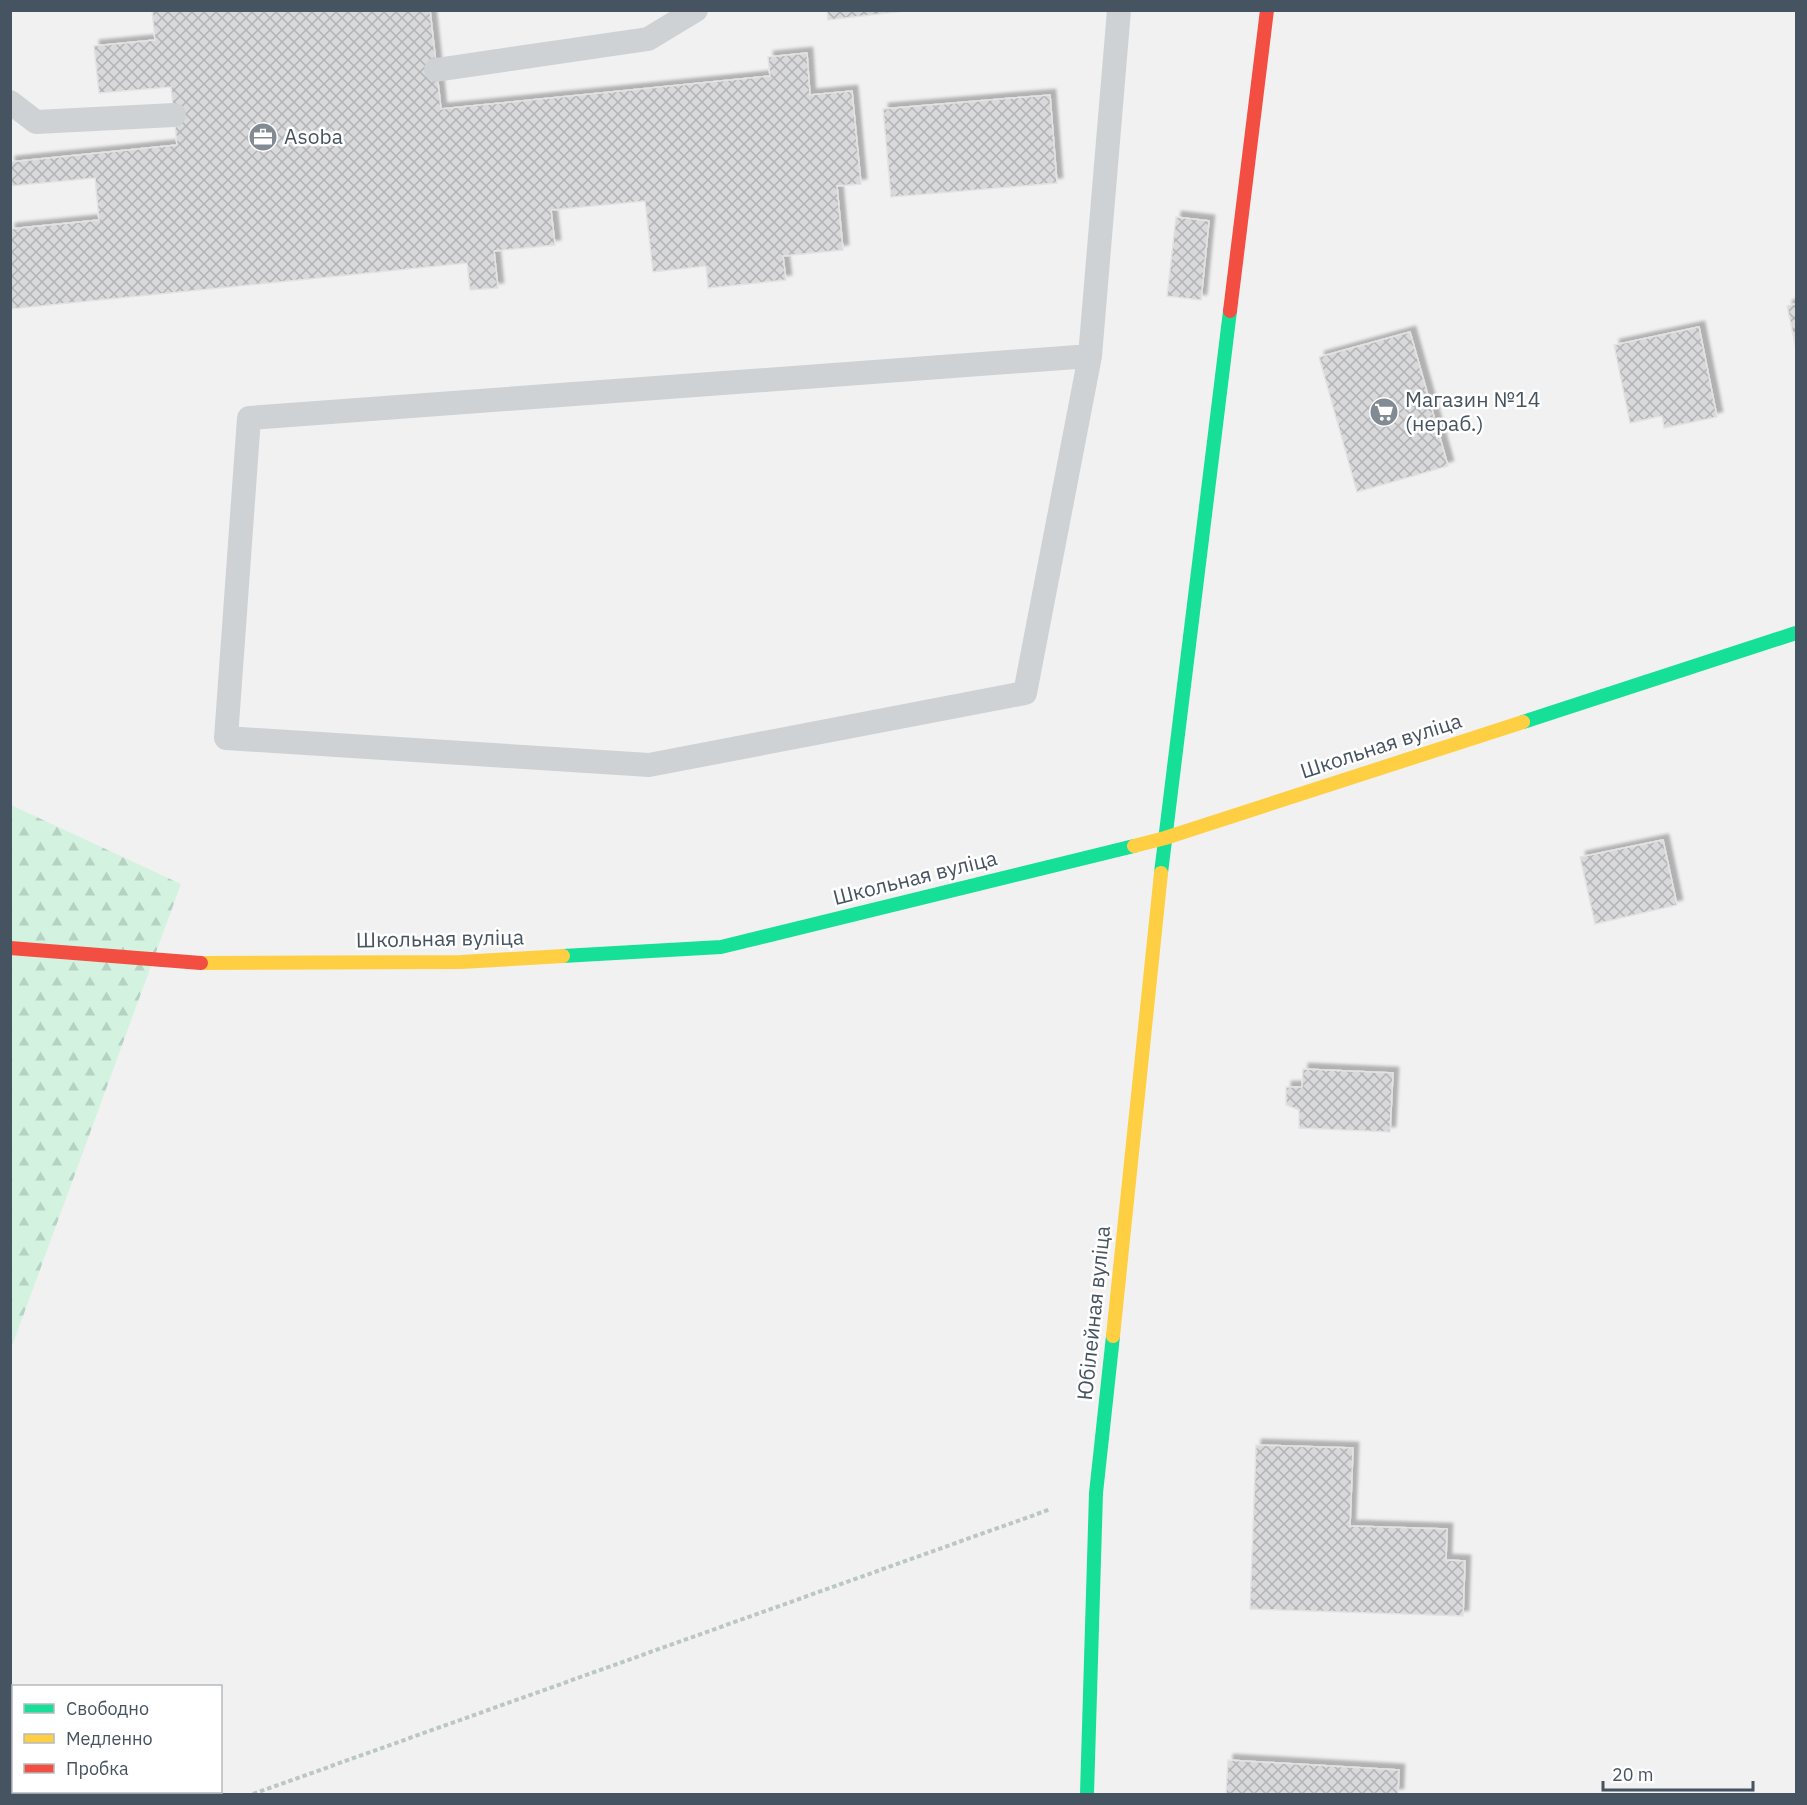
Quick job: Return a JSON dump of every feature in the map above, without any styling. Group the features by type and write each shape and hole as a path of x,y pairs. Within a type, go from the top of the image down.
{"street":[{"name":"Юбілейная вуліца","path":"1087,1794 1096,1493 1165,838 1267,10"},
{"name":"Школьная вуліца","path":"10,948 211,963 461,962 721,947 1165,838 1797,633"}],"lane":[{"path":"436,70 648,39 696,10"},
{"path":"1090,356 249,418 226,738 649,765 1025,693 1090,356 1119,10"},
{"path":"10,102 36,122 174,115"}],"path":[{"path":"253,1794 1096,1493"}],"green space":[{"path":"11,805 181,884 11,1349"}],"building":[{"path":"152,10 430,10 441,109 770,76 768,57 807,53 810,95 852,91 861,184 837,186 843,250 783,256 786,280 708,288 706,266 653,272 645,201 551,210 555,245 494,251 498,288 470,290 467,263 10,309 10,229 99,220 95,178 10,186 10,162 177,145 171,87 99,93 94,46 155,40"},
{"path":"827,10 905,10 905,11 828,20"},
{"path":"1050,95 1057,183 891,197 883,109"},
{"path":"1176,217 1209,221 1201,300 1167,296"},
{"path":"1796,304 1796,349 1787,306"},
{"path":"1699,327 1717,417 1664,428 1662,416 1630,423 1614,345"},
{"name":"Магазин №14 (нераб.)","path":"1410,332 1448,466 1357,492 1319,357"},
{"path":"1663,840 1677,905 1595,924 1580,857"},
{"path":"1303,1069 1393,1073 1390,1132 1299,1128 1299,1110 1286,1105 1286,1087 1302,1087"},
{"path":"1256,1445 1353,1448 1350,1526 1447,1529 1446,1560 1465,1561 1463,1616 1250,1609"},
{"path":"1228,1760 1399,1770 1398,1794 1226,1794"}],"traffic: fast":[{"path":"1161,873 1230,311"},
{"path":"1523,722 1796,633"},
{"path":"563,956 721,947 1134,846"},
{"path":"1087,1794 1096,1493 1113,1336"}],"traffic: slow":[{"path":"1134,846 1523,722"},
{"path":"1113,1336 1161,873"},
{"path":"201,963 461,962 563,956"}],"traffic: jam":[{"path":"1230,311 1267,10"},
{"path":"10,948 201,963"}],"place":[{"name":"Asoba","path":"263,137"},
{"name":"Магазин №14 (нераб.)","path":"1384,412"}]}
